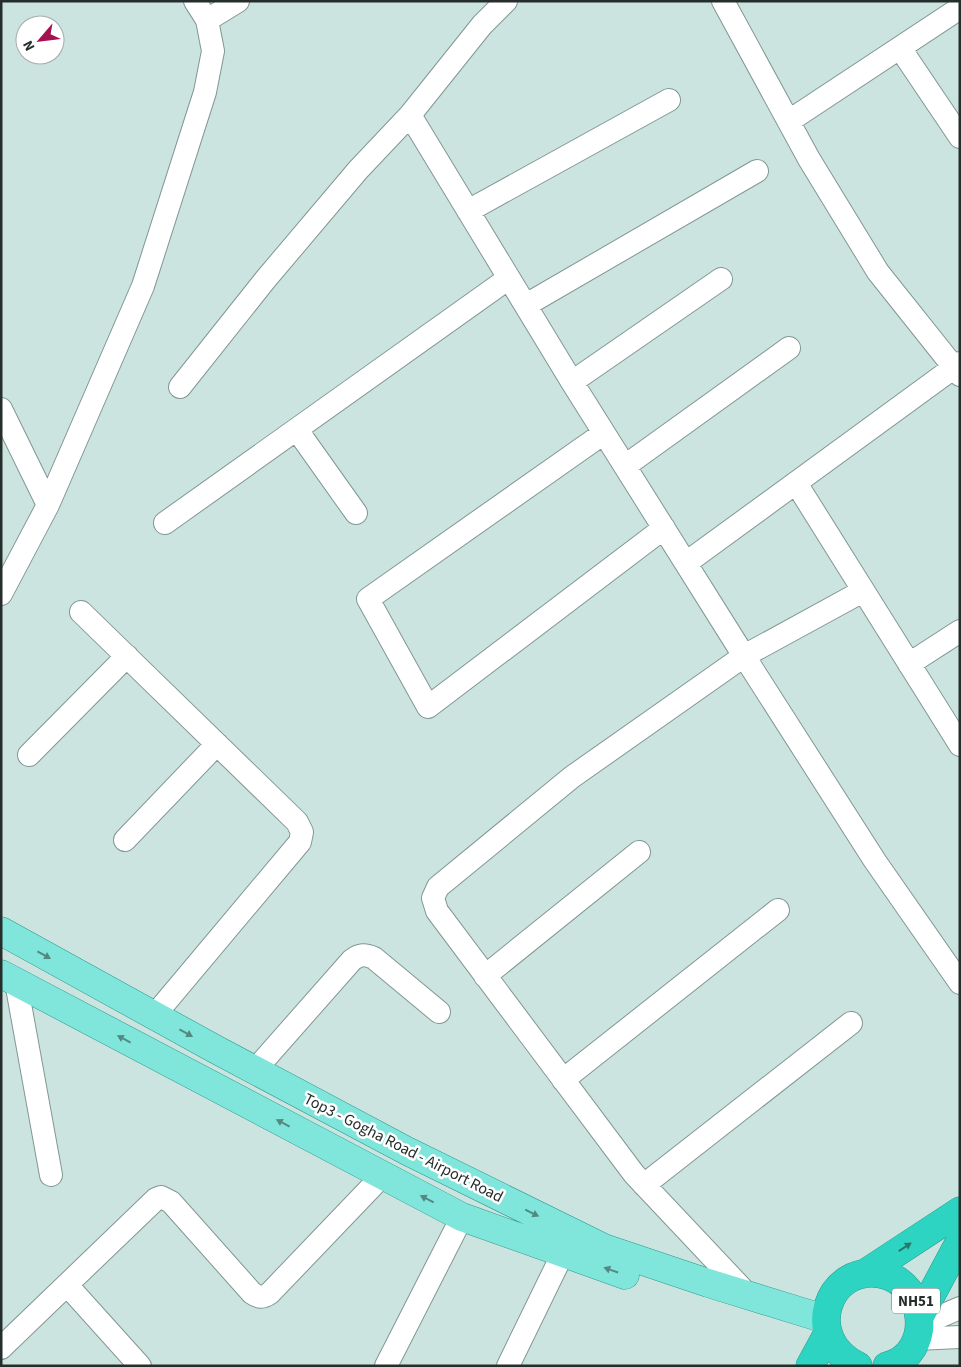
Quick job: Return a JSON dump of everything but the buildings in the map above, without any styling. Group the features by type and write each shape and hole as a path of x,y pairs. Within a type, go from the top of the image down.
{"highway":[{"path":"810,1366 826,1328 828,1303 837,1289 849,1279 864,1274 960,1210"},
{"name":"NH51","path":"889,1365 904,1357 914,1346 918,1327 960,1241"},
{"name":"NH51","path":"864,1274 880,1274 895,1279 907,1288 916,1301 918,1327"},
{"path":"826,1328 834,1349 850,1364"}],"main road":[{"name":"Top3 - Gogha Road - Airport Road","path":"1,931 154,1016 416,1155 604,1248 749,1296 826,1328"},
{"path":"9,978 462,1217 612,1271 752,1313 826,1328"}],"street":[{"path":"1,594 48,506 143,286 205,92 213,51 207,20 195,1"},
{"path":"207,20 238,1"},
{"path":"180,387 265,280 358,170 410,115 482,25 506,1"},
{"path":"686,564 796,483 958,369 878,272 809,158 723,1"},
{"path":"789,121 960,8"},
{"path":"900,48 960,137"},
{"path":"468,211 670,100"},
{"path":"410,115 572,382 744,656 875,861 960,983"},
{"path":"526,305 757,171"},
{"path":"165,524 509,278"},
{"path":"572,382 721,279"},
{"path":"625,466 789,348"},
{"path":"1,409 48,506"},
{"path":"297,430 356,513"},
{"path":"604,433 368,599 428,707 664,528"},
{"path":"796,483 960,745"},
{"path":"749,1296 626,1164 437,911 433,898 438,887 572,777 744,656 864,591"},
{"path":"81,612 297,822 302,832 300,842 154,1016"},
{"path":"909,664 960,631"},
{"path":"29,755 127,656"},
{"path":"125,840 217,744"},
{"path":"485,976 639,852"},
{"path":"563,1080 778,910"},
{"path":"255,1070 352,960 359,955 374,958 439,1012"},
{"path":"9,978 50,1175"},
{"path":"644,1184 850,1023"},
{"path":"1,1348 156,1199 161,1197 171,1202 252,1293 258,1297 265,1297 383,1176"},
{"path":"386,1366 462,1217"},
{"path":"508,1366 563,1253"},
{"path":"67,1285 140,1366"},
{"path":"918,1327 960,1308"},
{"path":"918,1327 960,1337"}]}
